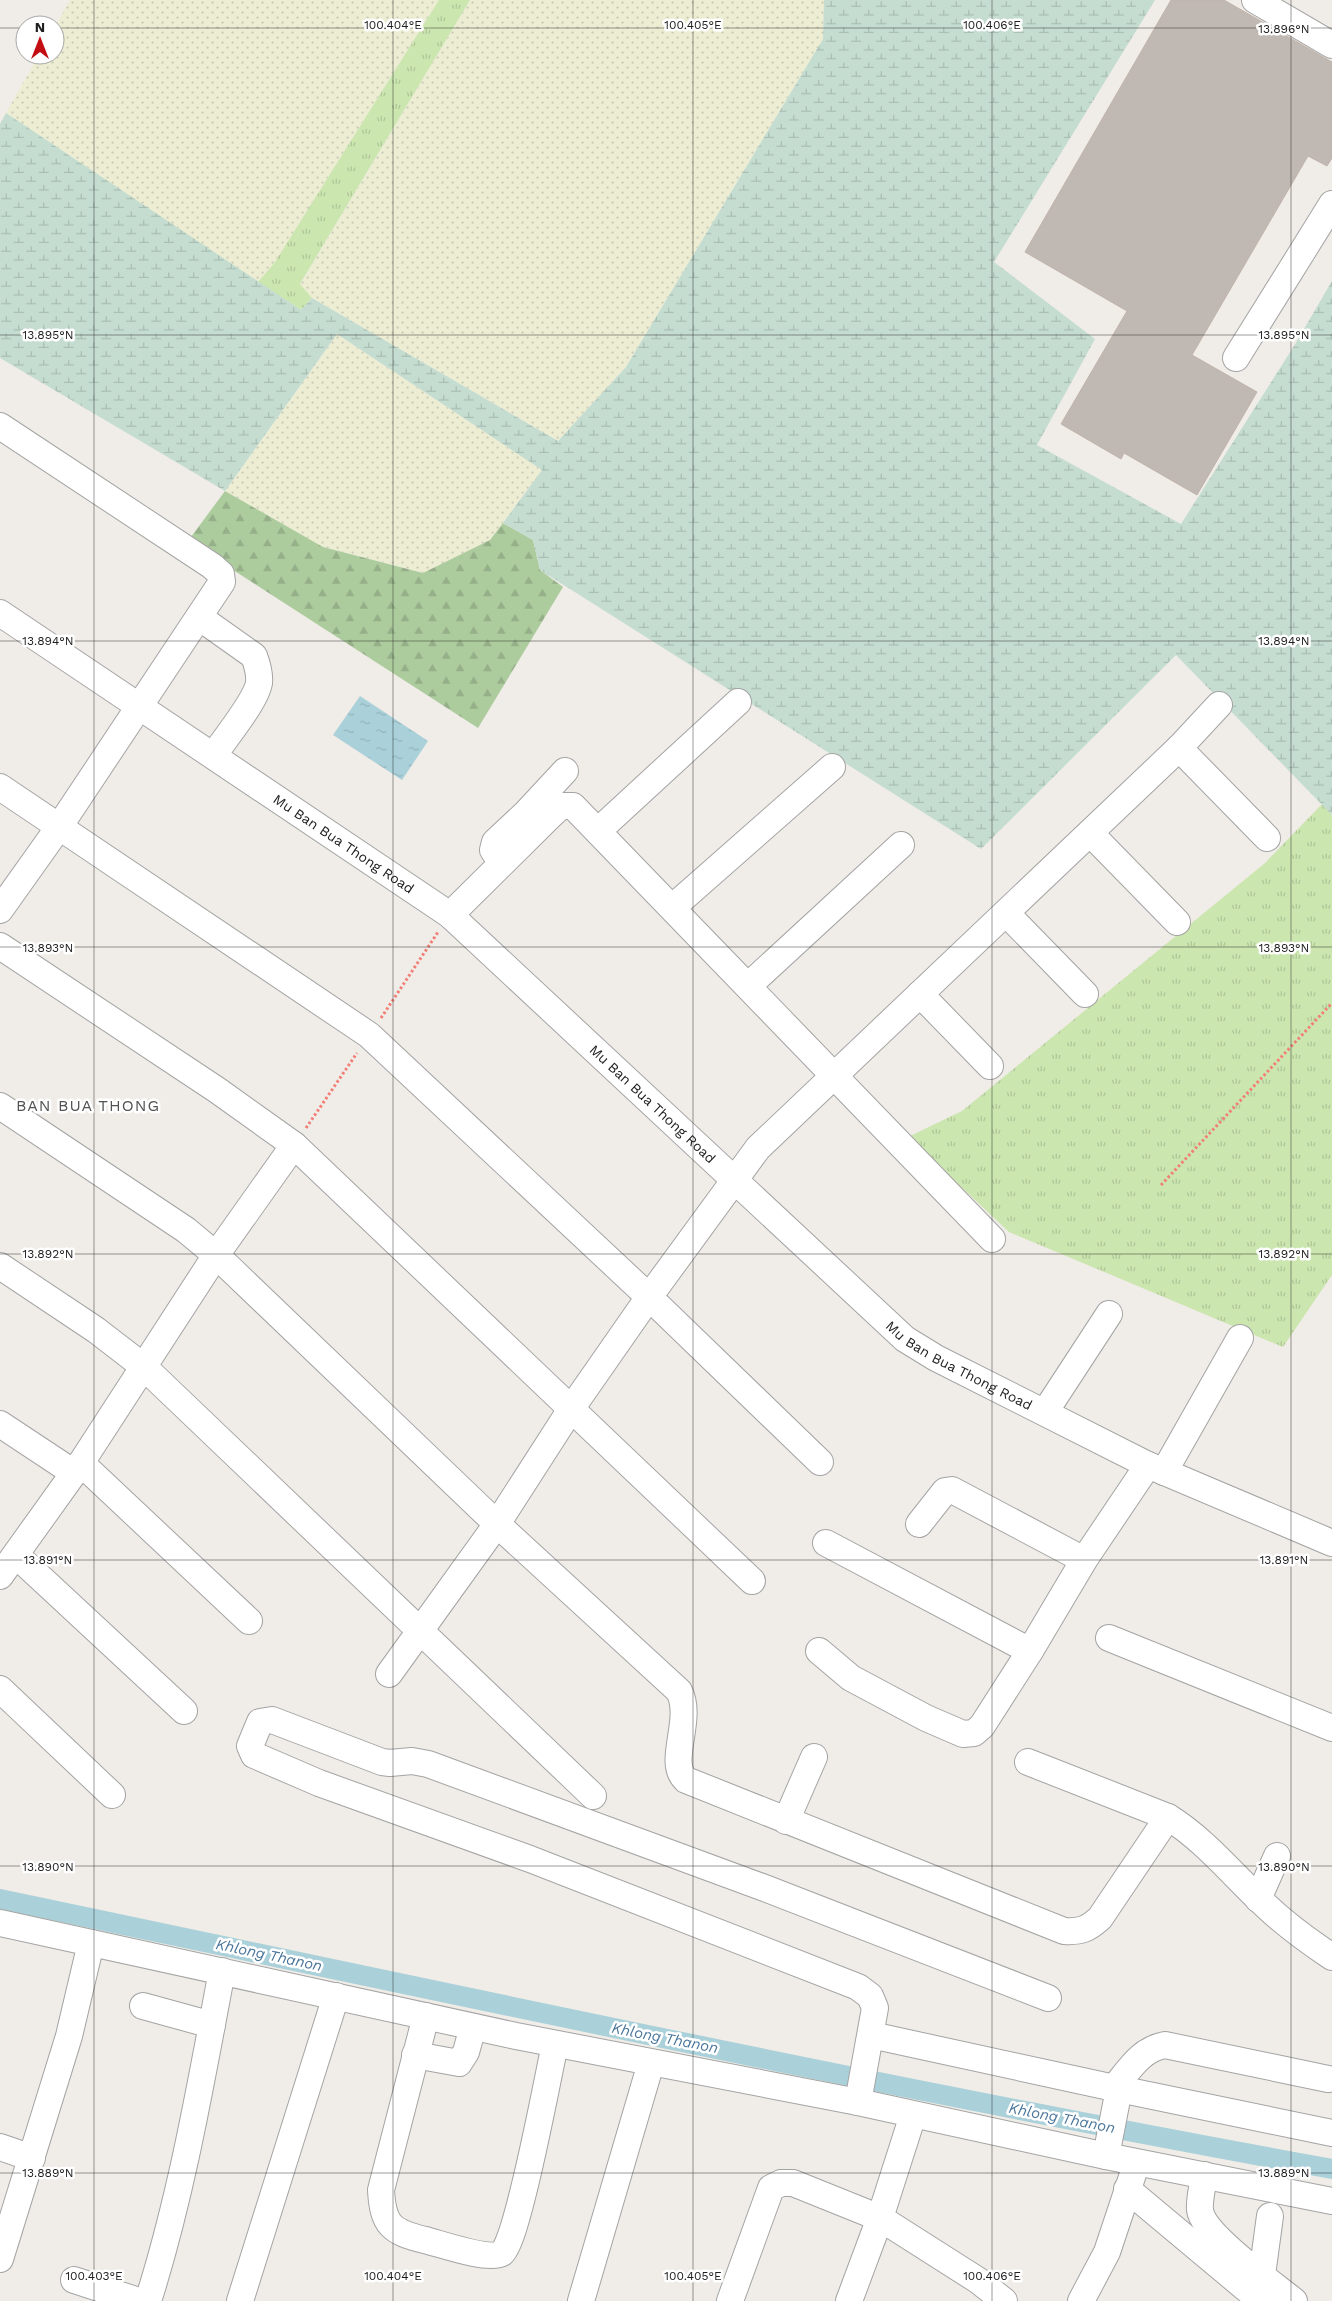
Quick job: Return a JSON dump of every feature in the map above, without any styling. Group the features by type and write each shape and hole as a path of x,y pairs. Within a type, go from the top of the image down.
{"street":[{"path":"1255,0 1332,45"},
{"path":"1236,358 1332,204"},
{"path":"0,426 221,574 222,582 59,826 0,910"},
{"name":"Mu Ban Bua Thong Road","path":"0,613 450,915 905,1339 936,1358 1156,1468 1332,1543"},
{"path":"199,617 254,656 259,676 259,683 253,697 214,755"},
{"path":"591,823 738,702"},
{"path":"390,1674 497,1524 571,1409 649,1297 758,1148 1179,748 1219,705"},
{"path":"1179,748 1267,838"},
{"path":"673,908 832,767"},
{"path":"501,863 493,850 495,842 525,814 565,771"},
{"path":"0,787 369,1035 649,1297 820,1462"},
{"path":"450,915 561,806 573,806 992,1239"},
{"path":"1090,833 1178,922"},
{"path":"748,986 901,845"},
{"path":"1006,913 1085,994"},
{"path":"0,946 217,1090 294,1145 752,1581"},
{"path":"920,994 990,1066"},
{"path":"0,1106 186,1230 216,1254 497,1524 680,1691 686,1709 678,1760 681,1775 686,1780 1064,1931 1079,1932 1088,1928 1100,1918 1168,1817"},
{"path":"184,1711 6,1563 77,1468 216,1254 294,1145"},
{"path":"0,1266 96,1330 144,1367 593,1796"},
{"path":"1045,1412 1109,1314"},
{"path":"819,1651 833,1665 851,1678 926,1718 963,1734 974,1733 982,1726 1030,1651 1084,1560 1156,1468 1240,1338"},
{"path":"0,1424 77,1468 249,1621"},
{"path":"920,1524 945,1491 952,1490 1084,1560"},
{"path":"826,1544 1030,1651"},
{"path":"1109,1638 1332,1728"},
{"path":"0,1689 112,1795"},
{"path":"859,2093 876,2008 870,1996 858,1987 530,1859 319,1783 251,1751 250,1746 260,1722 272,1720 382,1762 412,1761 428,1764 753,1883 1048,1998"},
{"path":"786,1821 814,1757"},
{"path":"1028,1762 1168,1817 1187,1829 1258,1899 1295,1932 1332,1958"},
{"path":"1258,1899 1277,1856"},
{"path":"0,1922 555,2044 651,2063 859,2093 913,2115 1107,2145 1138,2161 1204,2176 1320,2195 1332,2201"},
{"path":"0,2259 69,2036 91,1943"},
{"path":"148,2301 174,2210 222,1971"},
{"path":"240,2301 336,1996"},
{"path":"143,2006 212,2025"},
{"path":"426,2016 381,2190 382,2208 388,2225 404,2235 494,2255 504,2251 511,2239 555,2044"},
{"path":"415,2055 459,2063 466,2052 473,2027"},
{"path":"871,2035 1117,2089 1332,2133"},
{"path":"1107,2145 1117,2089 1144,2051 1151,2047 1165,2045 1328,2079"},
{"path":"581,2301 651,2063"},
{"path":"850,2301 880,2218 913,2115"},
{"path":"0,2147 32,2158"},
{"path":"1081,2301 1107,2252 1138,2161"},
{"path":"1204,2176 1200,2210 1204,2220 1218,2239 1294,2301"},
{"path":"730,2301 771,2188 781,2182 793,2183 880,2218 975,2291 1004,2301"},
{"path":"1127,2189 1261,2301"},
{"path":"1262,2275 1270,2216"},
{"path":"74,2280 138,2301"}],"path":[{"path":"1161,1185 1332,1003"}],"green space":[{"path":"70,0 439,0 275,262 258,282 6,113 33,65 65,65 65,15 62,15"},
{"path":"439,0 470,0 300,284 312,298 301,310 258,282 275,262"},
{"path":"470,0 824,0 823,39 626,367 558,441 312,298 300,285"},
{"path":"824,0 1155,0 994,262 1095,339 1037,445 1181,524 1294,346 1332,281 1332,815 1176,655 981,849 540,570 533,540 503,523 542,470 337,334 225,491 0,358 0,124 6,113 301,310 312,298 558,441 626,367 823,39"},
{"path":"337,334 542,470 490,540 424,573 323,547 225,491"},
{"path":"225,491 323,547 423,573 490,540 503,523 533,540 540,570 563,587 478,728 188,541"},
{"path":"1322,804 1332,815 1332,1275 1283,1347 1009,1232 908,1137 962,1111 1265,863"}],"water":[{"path":"360,696 428,741 402,780 333,735"}],"building":[{"path":"1171,0 1224,0 1332,62 1332,158 1327,166 1308,156 1192,355 1257,392 1197,495 1124,453 1121,459 1061,424 1127,311 1025,252"}],"waterway":[{"name":"Khlong Thanon","path":"0,1899 998,2106 1332,2169"}],"district":[{"name":"BAN BUA THONG","path":"88,1105"}]}
